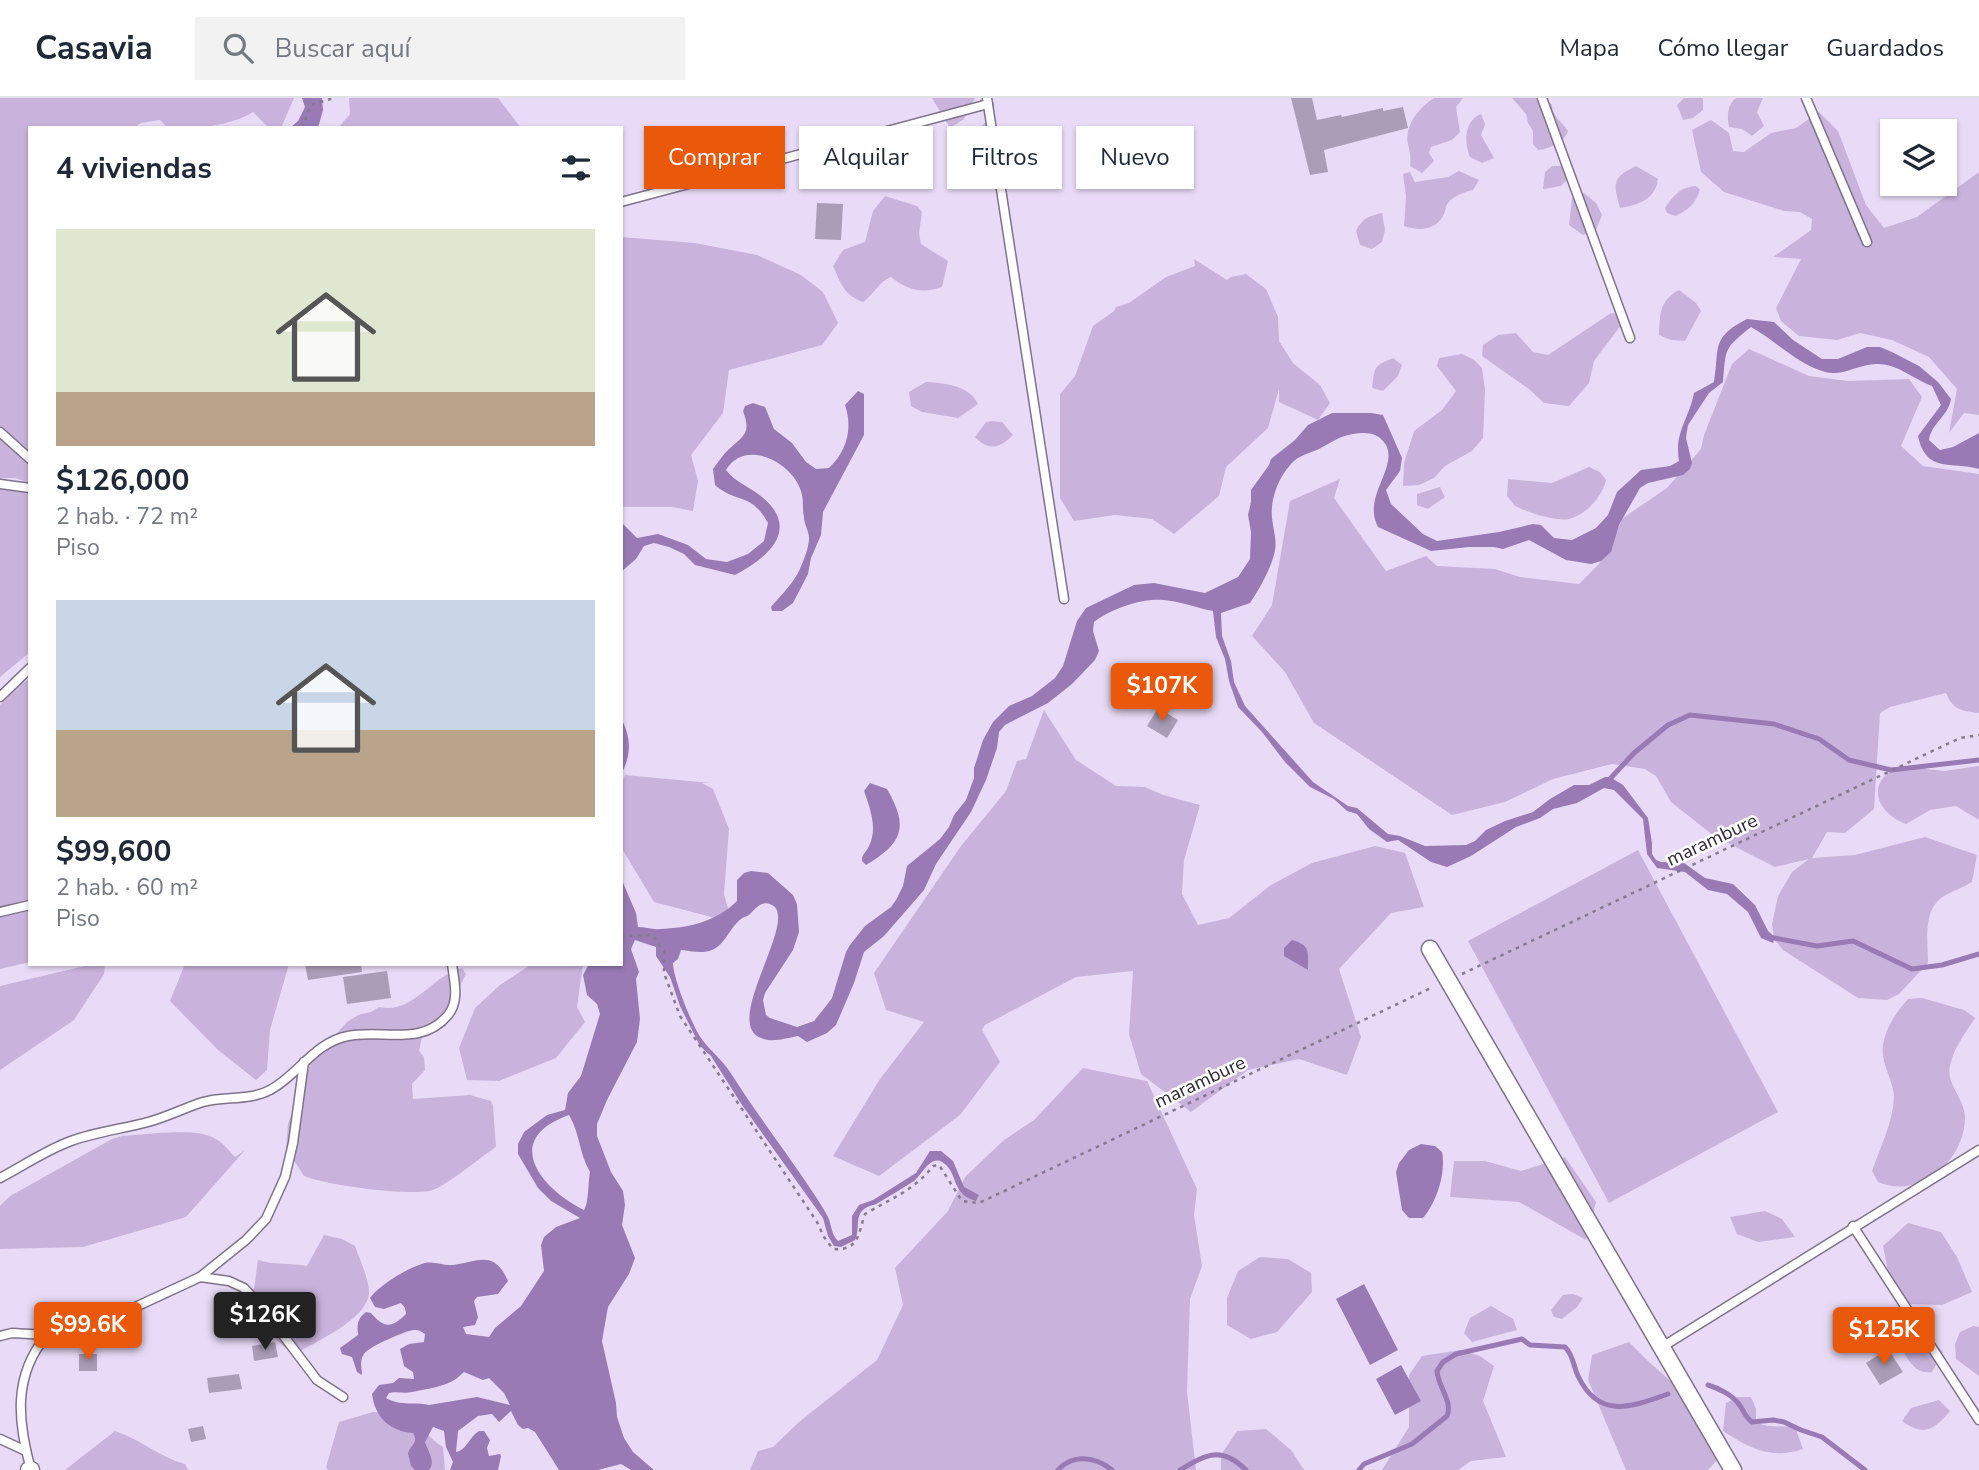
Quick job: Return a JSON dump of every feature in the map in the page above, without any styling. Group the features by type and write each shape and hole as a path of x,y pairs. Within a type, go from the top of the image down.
{"street":[{"path":"1430,949 1733,1470"}],"lane":[{"path":"1542,98 1630,338"},
{"path":"1806,98 1867,242"},
{"path":"623,201 988,101 1064,599"},
{"path":"0,432 28,457"},
{"path":"0,484 28,488"},
{"path":"0,698 28,670"},
{"path":"0,912 28,905"},
{"path":"0,1178 69,1142 148,1122 206,1101 241,1098 270,1091 332,1041 348,1036 414,1035 435,1026 448,1015 454,1005 456,990 452,966"},
{"path":"0,1336 12,1333 47,1335 116,1315 200,1277 246,1240 266,1219 285,1177 293,1143 304,1062"},
{"path":"1662,1347 1979,1150"},
{"path":"1853,1226 1979,1420"},
{"path":"200,1277 206,1280 229,1281 243,1288 261,1306 317,1380 342,1397"},
{"path":"30,1470 20,1422 22,1386 30,1364 47,1335"},
{"path":"0,1438 26,1451"}],"path":[{"path":"303,126 311,105 334,98"},
{"name":"marambure","path":"1457,976 1960,738 1979,735"},
{"name":"marambure","path":"623,936 653,935 664,951 664,973 680,1016 817,1222 824,1237 833,1249 838,1250 855,1243 861,1233 865,1214 897,1198 924,1178 933,1166 939,1165 962,1201 979,1203 1444,982"}],"shaded area":[{"path":"0,98 294,98 282,126 267,126 253,112 234,121 208,126 166,126 160,120 136,126 28,126 28,482 15,478 0,478"},
{"path":"302,98 322,98 323,110 319,126 292,126 305,107"},
{"path":"349,98 498,98 519,126 340,126 350,114"},
{"path":"932,98 975,98 964,119 949,126"},
{"path":"1434,98 1463,98 1456,107 1460,132 1452,140 1431,147 1429,153 1434,161 1422,173 1410,166 1408,130 1423,106"},
{"path":"1512,98 1543,98 1552,105 1555,116 1568,131 1566,135 1556,145 1538,150 1533,144 1533,131 1526,114"},
{"path":"1684,98 1703,98 1703,110 1693,118 1683,120 1677,105"},
{"path":"1736,98 1763,98 1757,112 1764,126 1752,136 1742,129 1729,127 1728,111"},
{"path":"1819,112 1838,131 1866,205 1884,228 1917,217 1946,196 1957,196 1957,188 1979,172 1979,415 1964,413 1949,433 1957,389 1929,357 1892,340 1860,333 1837,340 1799,336 1781,321 1776,308 1801,259 1773,257 1811,230 1812,219 1800,212 1784,211 1724,192 1701,172 1692,130 1711,120 1729,133 1733,151 1744,152 1771,133 1796,128"},
{"path":"1481,114 1485,124 1481,135 1494,158 1482,163 1470,157 1466,139 1471,122"},
{"path":"1552,166 1566,166 1569,178 1561,186 1543,189 1545,172"},
{"path":"1636,166 1658,179 1657,186 1645,200 1620,208 1616,182 1622,174"},
{"path":"1459,171 1479,180 1473,190 1450,200 1441,220 1432,227 1415,229 1404,226 1406,196 1403,174 1410,172 1415,182 1448,177"},
{"path":"1696,186 1700,190 1691,206 1676,216 1667,213 1665,208 1674,196 1681,190"},
{"path":"1584,193 1596,203 1602,215 1596,230 1583,235 1569,225 1572,198"},
{"path":"885,196 917,206 922,212 919,233 921,244 948,261 942,287 915,290 891,277 863,302 847,292 833,266 843,250 865,242 873,211"},
{"path":"1382,213 1385,230 1382,242 1372,249 1360,245 1356,231 1358,227 1366,218"},
{"path":"623,237 695,243 757,255 801,275 823,292 838,323 822,345 729,370 723,413 691,455 698,481 693,511 672,507 623,507"},
{"path":"1194,259 1227,280 1246,274 1266,289 1278,317 1279,341 1293,363 1320,385 1330,403 1318,420 1279,402 1279,389 1268,428 1226,467 1219,496 1174,534 1152,519 1115,515 1074,521 1060,498 1060,394 1075,376 1093,326 1116,307 1129,303 1166,277 1195,266"},
{"path":"1679,290 1696,303 1701,311 1685,341 1671,340 1659,335 1660,314 1664,304"},
{"path":"1611,313 1628,316 1594,361 1589,383 1569,406 1544,403 1482,356 1483,345 1498,335 1516,333 1533,352 1548,355"},
{"path":"1747,319 1774,322 1793,340 1822,359 1838,359 1867,347 1880,347 1919,366 1938,382 1951,399 1929,440 1940,450 1953,447 1979,433 1979,469 1941,464 1927,456 1922,448 1918,436 1941,405 1932,386 1885,365 1871,364 1838,373 1825,372 1796,358 1751,327 1731,345 1726,355 1723,382 1709,393 1688,425 1686,438 1692,463 1690,469 1683,475 1648,483 1640,488 1619,525 1611,552 1601,561 1591,564 1566,560 1529,540 1503,549 1469,547 1431,551 1378,527 1374,505 1388,463 1386,445 1375,435 1353,434 1300,457 1282,476 1272,504 1275,546 1271,564 1250,603 1221,613 1222,636 1231,661 1234,682 1245,706 1313,782 1348,806 1357,808 1388,834 1425,846 1466,845 1475,841 1486,830 1533,812 1574,785 1589,785 1610,777 1623,785 1648,818 1652,854 1656,860 1684,863 1705,878 1733,884 1755,905 1768,931 1775,937 1773,943 1761,938 1748,912 1727,894 1708,890 1685,872 1657,868 1647,854 1643,819 1614,790 1604,788 1577,803 1553,809 1447,867 1431,862 1398,840 1387,842 1369,829 1357,814 1347,811 1334,799 1310,787 1238,707 1216,637 1213,611 1163,600 1145,601 1118,609 1094,622 1093,631 1099,651 1095,660 1072,684 1048,703 1005,725 999,732 997,748 986,780 971,812 936,864 924,890 884,936 864,952 836,1025 827,1033 807,1042 798,1036 779,1040 761,1038 751,1029 750,1013 754,993 776,930 778,914 772,905 762,904 741,919 717,948 705,952 681,950 678,959 673,963 679,990 697,1032 728,1070 804,1179 826,1214 838,1241 852,1235 852,1216 859,1205 873,1200 916,1173 930,1151 941,1151 953,1161 964,1187 979,1195 976,1201 962,1193 947,1166 934,1161 914,1181 863,1210 859,1216 855,1240 841,1247 834,1246 823,1218 742,1105 711,1056 700,1046 680,1006 670,977 656,956 656,947 635,940 631,949 639,972 636,979 640,1019 637,1042 607,1100 597,1124 597,1136 611,1172 623,1191 625,1205 622,1225 635,1258 629,1274 608,1307 602,1341 617,1417 624,1438 633,1452 654,1470 631,1470 621,1464 598,1470 559,1470 535,1432 518,1425 511,1411 499,1422 492,1414 478,1416 458,1431 456,1452 463,1449 479,1431 484,1431 490,1440 487,1448 489,1456 501,1456 498,1470 450,1470 453,1462 446,1447 444,1431 433,1427 425,1442 431,1456 431,1467 429,1470 415,1470 411,1466 408,1453 415,1436 390,1426 376,1410 372,1394 379,1385 393,1383 399,1378 414,1379 413,1372 404,1366 400,1349 409,1344 424,1342 425,1334 419,1330 410,1331 373,1347 362,1357 362,1375 357,1372 352,1357 342,1354 340,1348 358,1335 358,1322 366,1312 388,1325 406,1314 401,1303 384,1309 375,1307 370,1298 395,1277 418,1265 429,1263 453,1265 485,1260 491,1261 503,1271 508,1281 498,1294 477,1297 474,1301 478,1317 475,1325 463,1327 466,1334 489,1337 495,1328 521,1306 544,1271 541,1245 544,1237 556,1227 580,1218 551,1201 538,1188 518,1154 518,1144 524,1132 547,1115 565,1110 568,1093 581,1076 600,1014 597,1004 587,995 583,975 588,966 623,966 623,883 636,913 638,927 657,929 681,927 711,919 737,901 737,880 744,873 768,873 793,895 797,904 799,932 793,950 765,993 763,1000 766,1015 797,1027 814,1021 832,998 850,945 865,926 891,907 903,886 907,866 940,839 966,800 983,740 993,722 1009,706 1032,696 1055,678 1063,666 1077,621 1086,608 1134,585 1154,583 1205,593 1238,577 1250,559 1251,532 1248,515 1251,490 1271,459 1295,440 1308,425 1332,413 1383,415 1402,458 1400,471 1386,490 1391,504 1423,534 1437,541 1533,524 1541,525 1554,538 1572,540 1596,528 1608,515 1617,492 1641,470 1670,466 1679,461 1680,434 1694,393 1714,382 1717,352 1727,332","holes":["569,1115 590,1172 584,1210 568,1201 542,1177 534,1163 532,1150 536,1137 548,1125","464,1372 483,1380 489,1378 504,1393 510,1405 477,1397 429,1405 397,1402 386,1398 389,1393 409,1393 440,1386"]},
{"path":"1749,349 1809,376 1848,381 1909,379 1922,397 1901,446 1923,466 1979,474 1979,713 1959,709 1946,693 1890,707 1880,713 1874,809 1845,833 1827,832 1812,858 1855,855 1925,837 1977,855 1972,882 1938,900 1933,908 1927,935 1928,963 1899,994 1887,1000 1858,998 1783,950 1774,939 1772,924 1778,896 1792,872 1809,859 1775,867 1714,836 1671,802 1656,776 1645,769 1612,764 1553,779 1505,802 1452,815 1314,723 1285,672 1252,636 1272,605 1290,501 1340,479 1334,498 1386,571 1426,556 1437,566 1495,569 1520,577 1579,584 1599,564 1623,518 1667,488 1701,449 1732,364"},
{"path":"1462,354 1482,368 1485,389 1483,438 1472,451 1445,466 1434,478 1419,485 1403,486 1404,463 1414,431 1442,410 1456,391 1437,366 1439,358"},
{"path":"1393,358 1402,365 1398,376 1383,391 1372,388 1376,368"},
{"path":"926,382 948,384 962,389 978,404 958,418 922,412 911,406 909,392"},
{"path":"858,391 864,394 864,435 823,512 821,535 811,558 808,574 793,603 782,611 772,611 771,607 796,576 808,548 809,535 804,520 802,494 796,480 788,471 778,463 756,455 744,456 734,461 726,470 762,497 779,520 776,542 759,560 735,575 695,565 684,554 654,543 644,546 636,559 623,570 623,524 637,538 658,534 688,545 706,559 727,562 748,554 764,541 768,523 750,502 730,495 715,485 713,469 745,433 745,406 753,403 765,407 774,429 792,443 806,462 816,469 829,468 844,447 848,431 845,405"},
{"path":"986,422 1002,422 1013,435 994,447 985,445 975,437"},
{"path":"1589,467 1600,472 1606,480 1597,498 1588,509 1576,517 1564,520 1525,511 1514,505 1507,496 1508,479 1552,483"},
{"path":"0,486 28,491 28,654 0,677"},
{"path":"1440,487 1445,497 1428,509 1417,505 1417,494"},
{"path":"28,680 28,962 0,969 0,705"},
{"path":"1044,710 1076,760 1116,786 1145,787 1200,805 1184,860 1182,894 1198,925 1229,918 1271,885 1312,863 1375,846 1405,853 1424,907 1391,913 1339,969 1361,1037 1347,1075 1299,1059 1248,1070 1191,1112 1141,1074 1129,1034 1133,971 1076,977 985,1025 982,1030 1000,1062 960,1115 879,1176 833,1156 880,1079 924,1022 886,1010 874,973 961,846 1006,791 1017,761 1026,759"},
{"path":"623,723 629,746 623,769"},
{"path":"1900,766 1944,771 1979,766 1979,820 1956,806 1930,810 1906,824 1895,819 1881,804 1878,788 1889,772"},
{"path":"625,775 710,783 702,783 713,789 729,829 724,894 729,912 715,918 654,902 623,850"},
{"path":"870,783 887,789 900,824 895,841 866,865 862,858 872,839 873,826 864,791"},
{"path":"1638,850 1778,1112 1609,1203 1468,941"},
{"path":"1292,940 1305,947 1308,970 1284,956 1284,948"},
{"path":"85,966 105,966 104,974 74,1020 0,1070 0,986"},
{"path":"184,966 288,966 270,1030 267,1070 256,1080 218,1050 170,1001"},
{"path":"529,966 583,966 577,1007 585,1022 556,1058 499,1081 467,1080 459,1048 475,1008 500,985"},
{"path":"462,968 466,974 445,1016 431,1024 422,1037 419,1051 424,1057 425,1070 412,1084 413,1099 470,1095 491,1101 496,1147 447,1183 422,1192 368,1189 304,1176 286,1148 288,1124 311,1062 347,1022 358,1015 379,1007 402,1005 441,978"},
{"path":"1922,998 1964,1010 1975,1018 1957,1047 1949,1073 1964,1109 1963,1132 1949,1161 1937,1172 1924,1181 1894,1186 1878,1182 1872,1171 1889,1126 1894,1098 1883,1056 1884,1041 1898,1011 1908,999"},
{"path":"1083,1068 1147,1081 1197,1189 1194,1215 1202,1266 1190,1299 1187,1392 1196,1470 750,1470 758,1451 773,1447 799,1422 877,1360 903,1305 895,1268 948,1211 965,1177 1004,1140 1034,1120"},
{"path":"189,1132 212,1137 235,1157 245,1150 186,1217 83,1247 0,1249 0,1206 10,1196 112,1139 125,1135 123,1136"},
{"path":"1421,1144 1435,1146 1442,1152 1441,1178 1423,1218 1409,1218 1402,1210 1396,1172 1409,1150"},
{"path":"1565,1157 1596,1202 1586,1240 1519,1202 1450,1197 1454,1161 1485,1161 1521,1171"},
{"path":"1765,1211 1782,1219 1795,1237 1758,1242 1737,1234 1730,1217"},
{"path":"1908,1223 1941,1232 1957,1257 1972,1292 1942,1305 1909,1304 1888,1271 1883,1246"},
{"path":"324,1235 342,1239 355,1246 366,1276 369,1294 359,1313 326,1337 293,1355 264,1328 252,1303 258,1260 307,1266"},
{"path":"1260,1257 1288,1259 1311,1273 1312,1292 1277,1332 1251,1339 1227,1325 1227,1298 1238,1271"},
{"path":"1364,1284 1398,1350 1370,1365 1336,1299"},
{"path":"1573,1294 1583,1298 1577,1307 1562,1319 1554,1317 1551,1310 1563,1295"},
{"path":"1491,1306 1513,1319 1517,1330 1472,1342 1464,1333 1470,1318"},
{"path":"1973,1326 1979,1327 1979,1376 1956,1359 1955,1344 1960,1332"},
{"path":"1919,1337 1933,1341 1943,1352 1932,1372 1922,1372 1914,1367 1903,1350 1905,1343"},
{"path":"1629,1342 1682,1391 1694,1422 1719,1458 1708,1470 1626,1470 1588,1380 1592,1355"},
{"path":"1461,1350 1480,1356 1494,1366 1483,1401 1506,1457 1471,1461 1458,1470 1382,1470 1409,1427 1409,1375 1422,1356"},
{"path":"1401,1365 1421,1401 1395,1415 1376,1379"},
{"path":"1738,1397 1751,1397 1756,1409 1756,1423 1795,1427 1803,1449 1770,1453 1742,1443 1723,1431 1726,1403"},
{"path":"1939,1400 1950,1411 1934,1427 1917,1429 1902,1421 1911,1408"},
{"path":"373,1412 418,1414 427,1433 443,1447 445,1470 328,1470 326,1467 339,1422"},
{"path":"1266,1429 1291,1450 1304,1470 1221,1470 1221,1455 1237,1431"},
{"path":"115,1431 185,1464 188,1470 65,1470"}],"building":[{"path":"1291,98 1312,98 1317,120 1403,107 1408,128 1324,150 1328,172 1310,175"},
{"path":"817,203 843,204 841,240 815,239"},
{"path":"1158,708 1178,720 1167,738 1147,726"},
{"path":"305,966 361,966 362,972 308,980"},
{"path":"387,971 391,998 347,1004 343,977"},
{"path":"1897,1309 1908,1326 1877,1345 1866,1328"},
{"path":"275,1342 278,1357 254,1361 252,1346"},
{"path":"1888,1349 1903,1372 1880,1385 1866,1363"},
{"path":"79,1354 97,1354 97,1371 79,1371"},
{"path":"239,1374 242,1389 209,1393 207,1378"},
{"path":"203,1426 206,1439 191,1442 188,1429"}],"waterway":[{"path":"1608,781 1634,753 1668,725 1690,715 1774,724 1819,739 1849,760 1891,770 1979,760"},
{"path":"1769,937 1817,946 1853,941 1912,969 1942,965 1979,954"},
{"path":"1359,1470 1364,1464 1412,1444 1447,1416 1447,1399 1437,1371 1443,1362 1456,1354 1522,1339 1530,1345 1565,1347 1586,1390 1606,1404 1629,1406 1668,1394"},
{"path":"1708,1385 1732,1397 1752,1422 1784,1422 1822,1437 1865,1470"},
{"path":"1180,1470 1213,1455 1229,1457 1246,1470"},
{"path":"1058,1470 1077,1459 1098,1462 1112,1470"}]}
